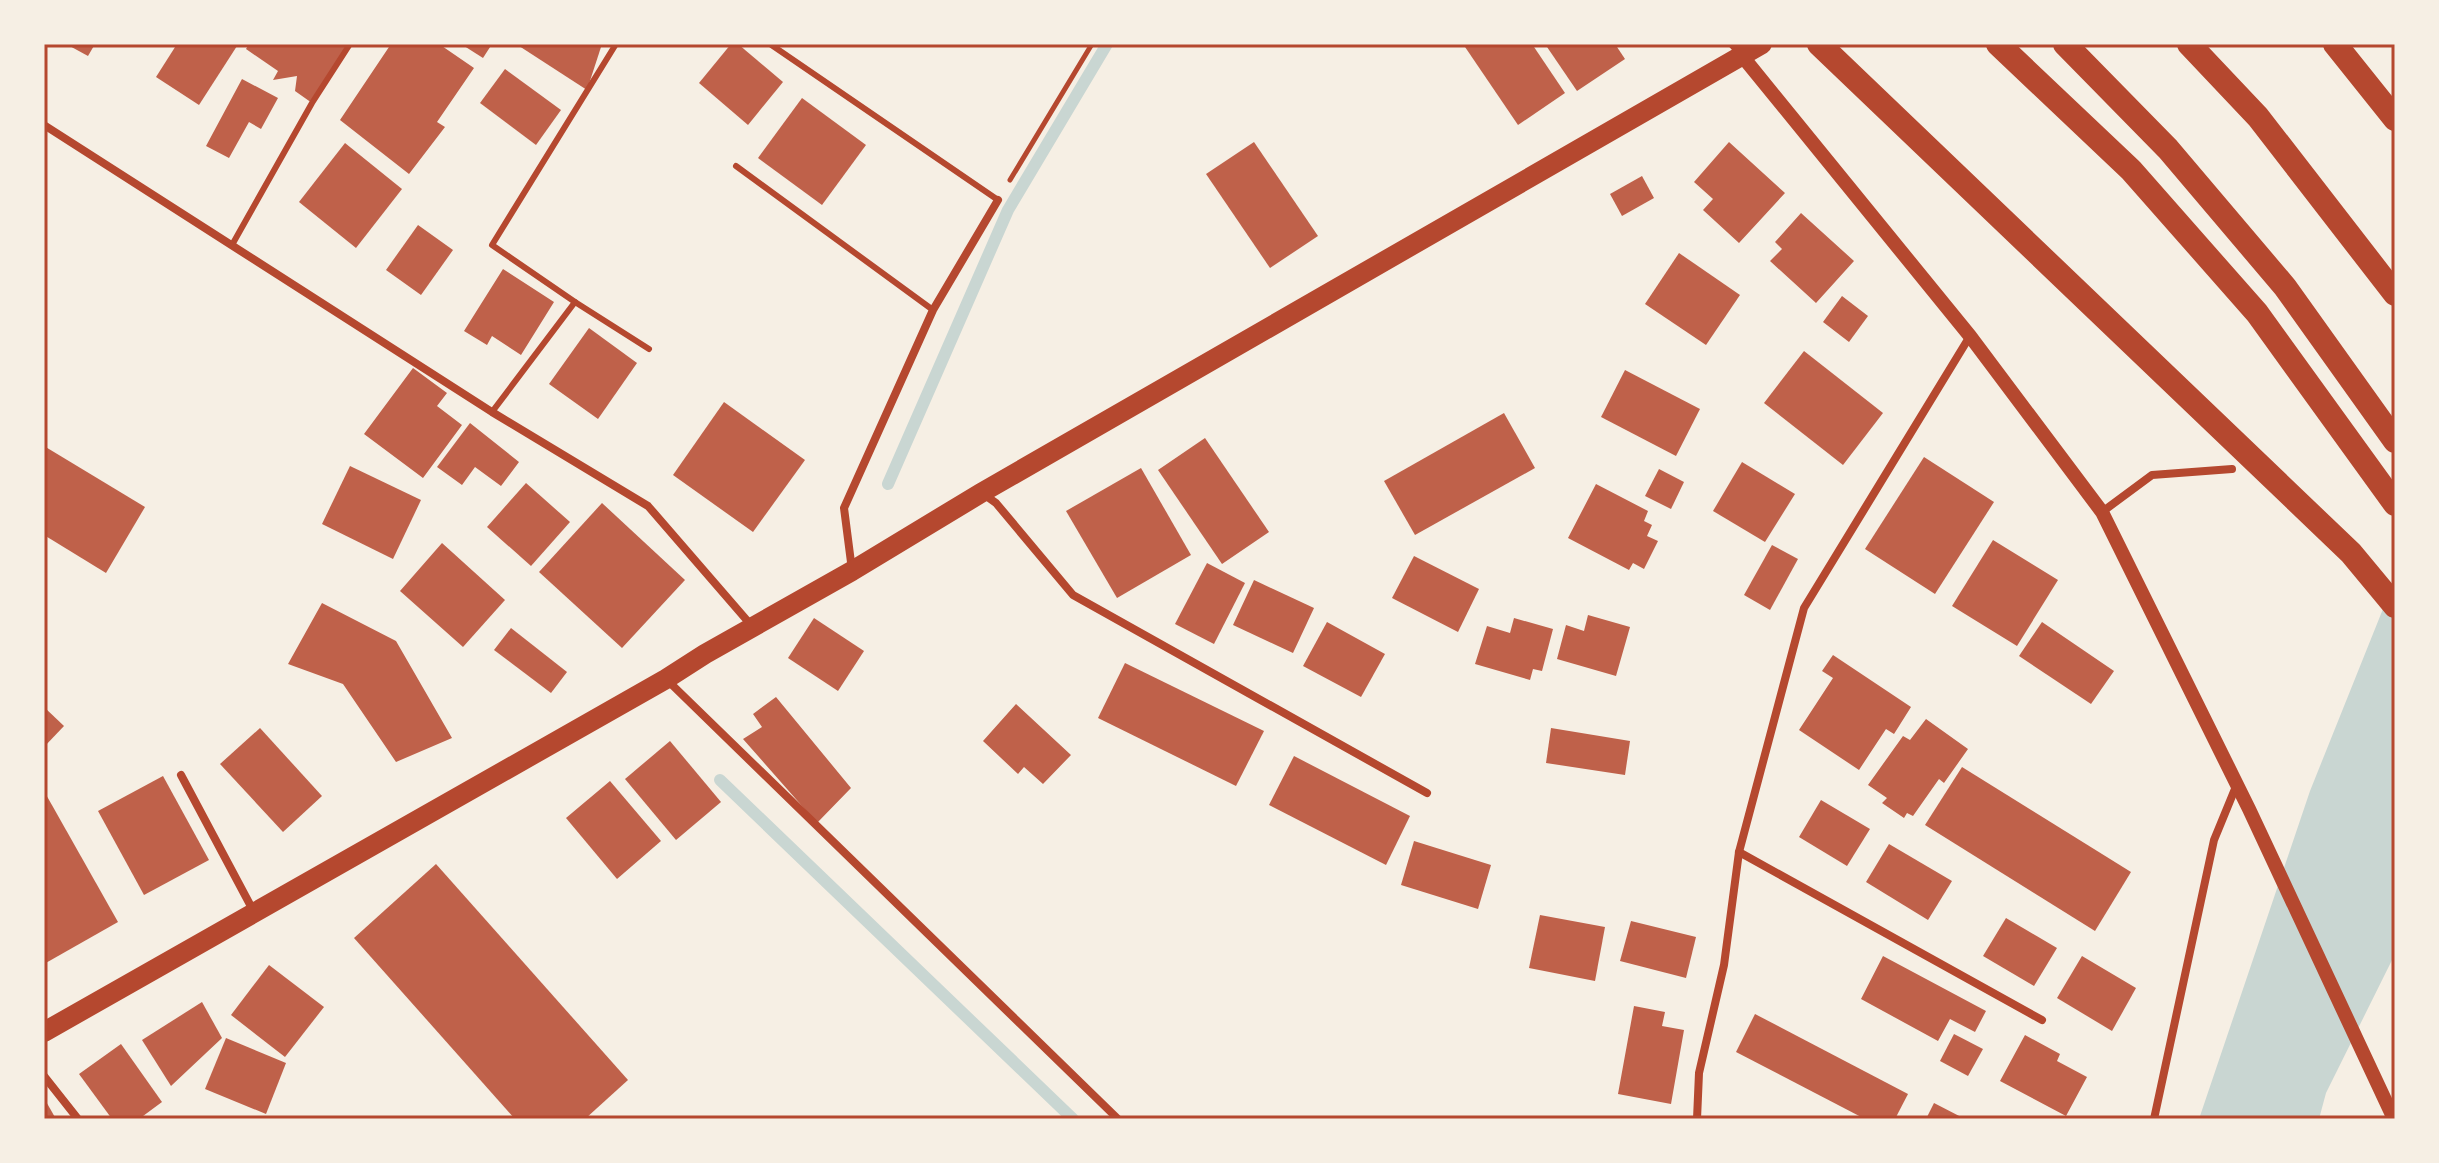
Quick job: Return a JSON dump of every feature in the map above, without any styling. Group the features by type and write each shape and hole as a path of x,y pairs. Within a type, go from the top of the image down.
{"highway":[{"path":"1819,44 2351,553 2395,606"},
{"path":"1998,44 2131,170 2257,313 2393,500"},
{"path":"2065,44 2168,149 2285,287 2395,441"},
{"path":"2189,44 2258,117 2395,294"},
{"path":"2335,44 2395,119"}],"main road":[{"path":"44,1032 666,679 1738,50 1762,44"}],"street":[{"path":"1738,50 1970,336 2102,512 2237,784 2394,1117"},
{"path":"44,125 492,412 648,506 752,627"},
{"path":"852,571 844,508 933,310 998,200"},
{"path":"1697,1119 1699,1073 1724,965 1739,852 1804,608 1970,336"},
{"path":"2102,512 2152,475 2232,469"},
{"path":"981,493 996,503 1073,595 1427,793"},
{"path":"666,679 1118,1119"},
{"path":"181,775 254,912"},
{"path":"2154,1119 2214,840 2237,784"},
{"path":"1739,852 2042,1020"},
{"path":"44,1076 78,1119"}],"lane":[{"path":"232,245 312,103 350,44"},
{"path":"616,44 492,245 649,349"},
{"path":"770,44 998,200"},
{"path":"736,166 933,310"},
{"path":"492,412 575,302"}],"path":[{"path":"998,200 1092,44"}],"shaded area":[{"path":"2395,579 2395,954 2326,1093 2319,1119 2199,1119 2310,791"}],"building":[{"path":"66,44 95,44 88,56"},
{"path":"177,44 237,46 199,105 156,77"},
{"path":"249,44 350,44 312,103 295,91 297,76 273,80 278,71 246,49"},
{"path":"391,44 439,44 474,68 437,122 445,127 409,174 340,120"},
{"path":"461,44 492,44 483,58"},
{"path":"516,44 602,44 587,90"},
{"path":"731,44 738,44 783,82 748,125 699,83"},
{"path":"1463,44 1532,44 1565,93 1518,125"},
{"path":"1545,44 1615,44 1625,59 1577,91"},
{"path":"505,69 561,110 536,145 480,103"},
{"path":"242,79 278,98 261,129 249,122 229,158 206,146"},
{"path":"802,98 866,145 822,205 758,158"},
{"path":"1254,142 1318,236 1270,268 1206,174"},
{"path":"1729,142 1785,193 1739,243 1703,210 1713,199 1694,182"},
{"path":"345,143 402,189 356,248 299,202"},
{"path":"1642,176 1654,198 1622,216 1610,194"},
{"path":"1801,213 1854,261 1816,303 1770,261 1782,249 1775,242"},
{"path":"418,225 453,250 421,295 386,270"},
{"path":"1679,253 1740,295 1706,345 1645,304"},
{"path":"503,269 554,302 521,355 492,336 487,345 464,331"},
{"path":"1842,296 1868,316 1849,342 1823,322"},
{"path":"589,328 637,363 598,419 549,384"},
{"path":"1804,351 1883,413 1843,465 1764,403"},
{"path":"413,368 447,393 437,406 462,425 423,478 364,434"},
{"path":"1625,370 1700,409 1676,456 1601,417"},
{"path":"724,402 805,460 753,532 673,475"},
{"path":"1504,413 1535,468 1415,535 1384,481"},
{"path":"470,423 519,462 501,486 475,467 462,485 437,467"},
{"path":"1205,438 1269,532 1222,564 1158,470"},
{"path":"44,446 145,507 106,573 44,535"},
{"path":"1924,457 1994,502 1935,594 1865,549"},
{"path":"1742,462 1795,494 1765,542 1713,511"},
{"path":"350,466 421,500 393,559 322,524"},
{"path":"1141,468 1191,555 1117,598 1066,511"},
{"path":"1659,469 1684,482 1671,509 1645,496"},
{"path":"526,483 570,522 531,566 487,527"},
{"path":"1596,484 1648,511 1644,521 1652,525 1647,536 1658,541 1644,569 1633,563 1629,570 1568,538"},
{"path":"602,503 685,580 622,648 539,572"},
{"path":"1993,540 2058,580 2017,646 1952,606"},
{"path":"442,543 505,600 463,647 400,591"},
{"path":"1772,545 1798,559 1770,610 1744,595"},
{"path":"1414,556 1479,589 1458,632 1392,598"},
{"path":"1207,563 1245,583 1214,644 1175,624"},
{"path":"1254,580 1314,608 1293,653 1233,625"},
{"path":"322,603 396,641 452,738 396,762 343,684 288,664"},
{"path":"1588,615 1630,627 1616,676 1557,659 1566,625 1584,631"},
{"path":"814,618 864,651 838,691 788,658"},
{"path":"1514,618 1553,629 1542,671 1533,669 1530,680 1475,664 1487,626 1510,633"},
{"path":"1327,622 1385,654 1361,697 1303,666"},
{"path":"2042,622 2114,671 2091,704 2019,656"},
{"path":"511,628 567,672 551,693 494,650"},
{"path":"1833,655 1911,707 1894,734 1886,729 1859,770 1799,730 1833,678 1822,671"},
{"path":"1125,663 1264,731 1236,786 1098,718"},
{"path":"776,697 851,788 817,823 743,739 762,727 753,714"},
{"path":"1016,704 1071,755 1043,784 1024,767 1018,774 983,741"},
{"path":"44,707 64,726 44,747"},
{"path":"1926,719 1968,749 1944,783 1939,779 1913,816 1907,813 1904,818 1882,803 1887,798 1868,785 1903,736 1910,740"},
{"path":"260,728 322,796 283,832 220,764"},
{"path":"1551,728 1630,741 1625,775 1546,763"},
{"path":"670,741 721,802 676,840 625,779"},
{"path":"1294,756 1410,816 1386,865 1269,805"},
{"path":"1962,767 2131,872 2095,931 1925,825"},
{"path":"163,776 209,860 144,895 98,811"},
{"path":"610,781 661,841 617,879 566,818"},
{"path":"44,791 118,922 44,964"},
{"path":"1821,800 1870,829 1847,866 1799,837"},
{"path":"1414,841 1491,865 1478,909 1401,885"},
{"path":"1889,844 1952,881 1928,920 1866,882"},
{"path":"436,864 628,1080 585,1119 515,1119 354,938"},
{"path":"1540,915 1605,927 1595,981 1529,968"},
{"path":"2006,918 2057,948 2034,986 1983,956"},
{"path":"1631,921 1696,937 1686,978 1620,961"},
{"path":"1883,956 1986,1011 1975,1032 1950,1019 1938,1041 1861,999"},
{"path":"2082,956 2136,988 2112,1031 2057,998"},
{"path":"269,965 324,1007 285,1057 231,1015"},
{"path":"202,1002 222,1038 171,1086 142,1040"},
{"path":"1634,1006 1665,1012 1662,1026 1684,1030 1671,1104 1618,1094"},
{"path":"1755,1014 1908,1094 1895,1119 1865,1119 1736,1052"},
{"path":"1954,1034 1983,1049 1968,1076 1940,1061"},
{"path":"2025,1035 2060,1054 2057,1061 2087,1077 2066,1116 2000,1081"},
{"path":"226,1038 286,1063 266,1114 205,1089"},
{"path":"121,1044 162,1102 139,1119 112,1119 79,1074"},
{"path":"44,1098 56,1119 44,1119"},
{"path":"1934,1103 1965,1119 1926,1119"}],"waterway":[{"path":"888,484 1008,210 1107,44"},
{"path":"720,780 1073,1119"}]}
